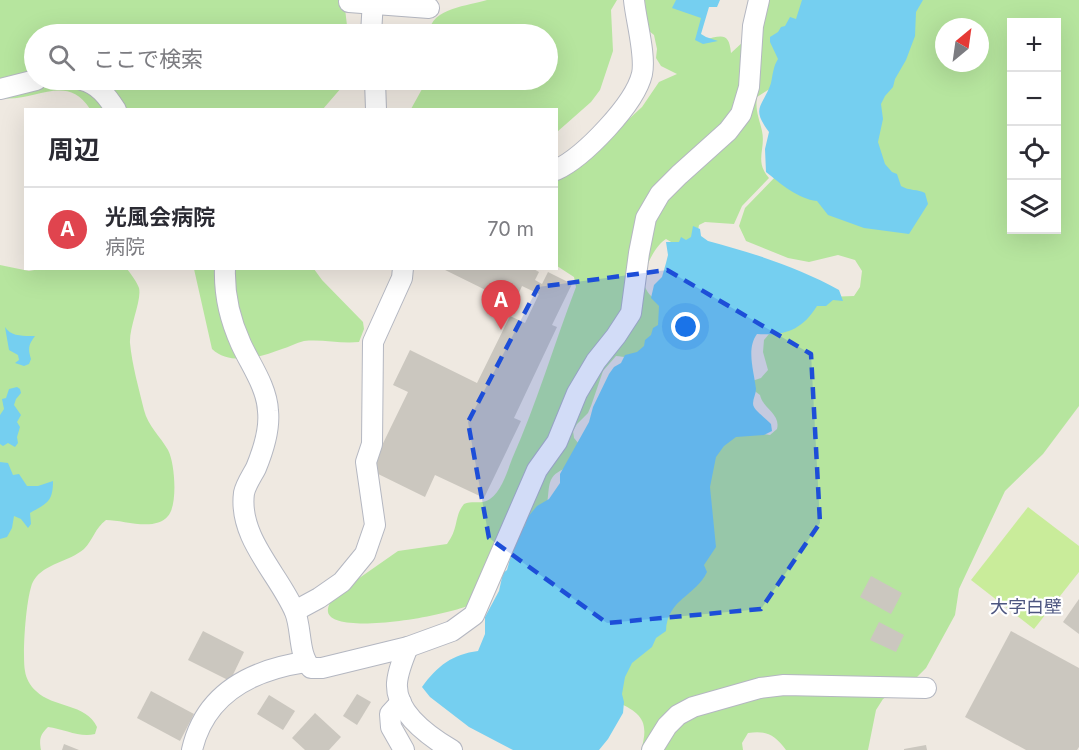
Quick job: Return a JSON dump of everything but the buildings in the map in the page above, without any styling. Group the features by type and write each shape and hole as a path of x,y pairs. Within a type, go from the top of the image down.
{"street":[{"path":"558,168 605,131 625,106 642,74 634,0"},
{"path":"225,270 227,302 239,341 261,386 268,410 267,433 257,465 244,491 246,516 261,555 295,611 300,627 305,662 311,668 322,669 408,647 452,631 474,615 537,470 557,442 577,393 596,361 632,313 639,253 646,218 660,194 728,131 741,114 749,87 753,26 759,0"},
{"path":"349,2 429,8"},
{"path":"372,24 373,2"},
{"path":"0,89 24,83"},
{"path":"102,90 115,108"},
{"path":"375,90 376,108"},
{"path":"295,611 342,582 365,554 375,525 366,462 372,444 373,342 402,278 403,270"},
{"path":"408,647 397,685 401,702 412,719 437,741 452,750"},
{"path":"192,750 210,709 232,686 263,672 305,662"},
{"path":"651,750 667,726 678,715 693,707 760,688 784,685 926,688"},
{"path":"401,702 390,714 391,727 404,750"}],"highlighted area":[{"path":"667,270 811,354 820,523 761,609 607,623 489,538 468,422 538,287"}],"green space":[{"path":"0,0 344,0 347,24 24,24 24,90 339,90 324,108 89,108 81,98 71,92 60,91 25,97 0,98"},
{"path":"487,0 617,0 611,10 613,51 600,90 591,102 558,131 558,108 412,108 421,90 558,90 558,24 432,24 442,13"},
{"path":"645,0 681,0 704,13 699,38 703,40 715,37 726,38 731,53 744,41 751,0 807,0 784,57 776,85 757,97 757,110 763,137 761,160 769,178 742,206 734,224 705,222 699,225 696,241 678,246 666,239 657,248 644,277 647,292 662,307 660,322 654,337 645,350 629,357 616,356 603,371 588,413 573,431 574,438 579,444 567,468 552,478 547,505 535,514 485,597 474,604 454,610 402,621 352,623 335,620 328,610 335,595 398,551 447,544 464,504 484,502 490,499 504,481 576,287 574,277 558,267 558,180 569,174 642,107 659,82 677,74 661,66 656,58 654,35 649,31"},
{"path":"918,0 1079,0 1079,406 1043,454 1005,491 959,589 955,615 926,668 917,677 883,699 876,710 868,750 786,750 770,735 754,732 748,733 742,743 743,750 641,750 644,725 641,719 631,709 614,701 704,486 718,441 746,431 770,435 777,429 778,424 774,415 764,404 760,395 752,389 749,382 761,378 768,370 763,352 764,340 774,328 826,297 854,296 860,287 862,271 855,260 838,255 809,262 788,258 746,241 739,226 745,208 778,174 904,194 876,158 876,110"},
{"path":"0,265 29,271 128,270 139,288 139,299 131,329 131,351 146,416 170,456 174,474 171,511 162,521 155,523 139,524 106,520 84,549 44,570 34,580 25,624 24,663 27,679 43,696 85,714 97,727 95,734 89,735 48,727 41,737 41,750 0,750"},
{"path":"194,270 315,270 363,322 364,329 359,342 304,341 265,355 237,359 219,354 212,349"},
{"path":"1028,507 1079,546 1079,572 1034,629 971,580"}],"water":[{"path":"676,0 720,0 717,7 709,7 701,34 718,41 703,44 695,40 701,18 672,8"},
{"path":"802,0 923,0 916,12 915,36 906,60 893,87 881,104 883,119 878,142 885,164 897,174 901,186 925,193 928,204 909,234 864,228 828,215 817,201 796,194 766,172 765,149 769,132 759,112 778,59 770,37 785,26 790,17 796,19"},
{"path":"693,226 700,229 701,236 708,241 742,250 808,274 839,290 843,301 833,300 826,306 817,306 805,321 792,330 776,334 757,334 751,353 756,389 753,405 771,424 772,431 764,435 736,437 724,446 716,457 710,487 716,547 704,565 707,572 696,587 671,612 666,631 656,638 652,647 632,663 625,677 622,694 623,713 608,739 599,750 513,750 469,727 430,697 422,687 446,662 478,651 485,634 485,617 499,591 503,573 507,570 517,533 525,526 527,518 537,506 549,499 560,483 560,474 589,422 593,407 609,374 621,363 625,355 637,352 644,346 653,328 658,325 659,306 651,298 654,285 662,277 666,263 668,255 666,242 679,242 681,237 686,240 691,237"},
{"path":"5,327 14,334 35,336 29,347 31,359 29,364 24,366 15,363 19,360 18,355 9,350"},
{"path":"17,387 21,393 14,405 21,415 17,422 20,427 18,443 15,447 8,443 3,446 0,444 0,415 4,409 2,399 6,398 9,389"},
{"path":"0,462 8,463 13,475 19,474 27,486 38,486 53,481 50,498 30,513 31,524 28,528 21,519 14,516 12,528 7,537 0,539"}],"place":[{"name":"光風会病院","path":"501,330"}],"district":[{"name":"大字白壁","path":"1026,606"}]}
